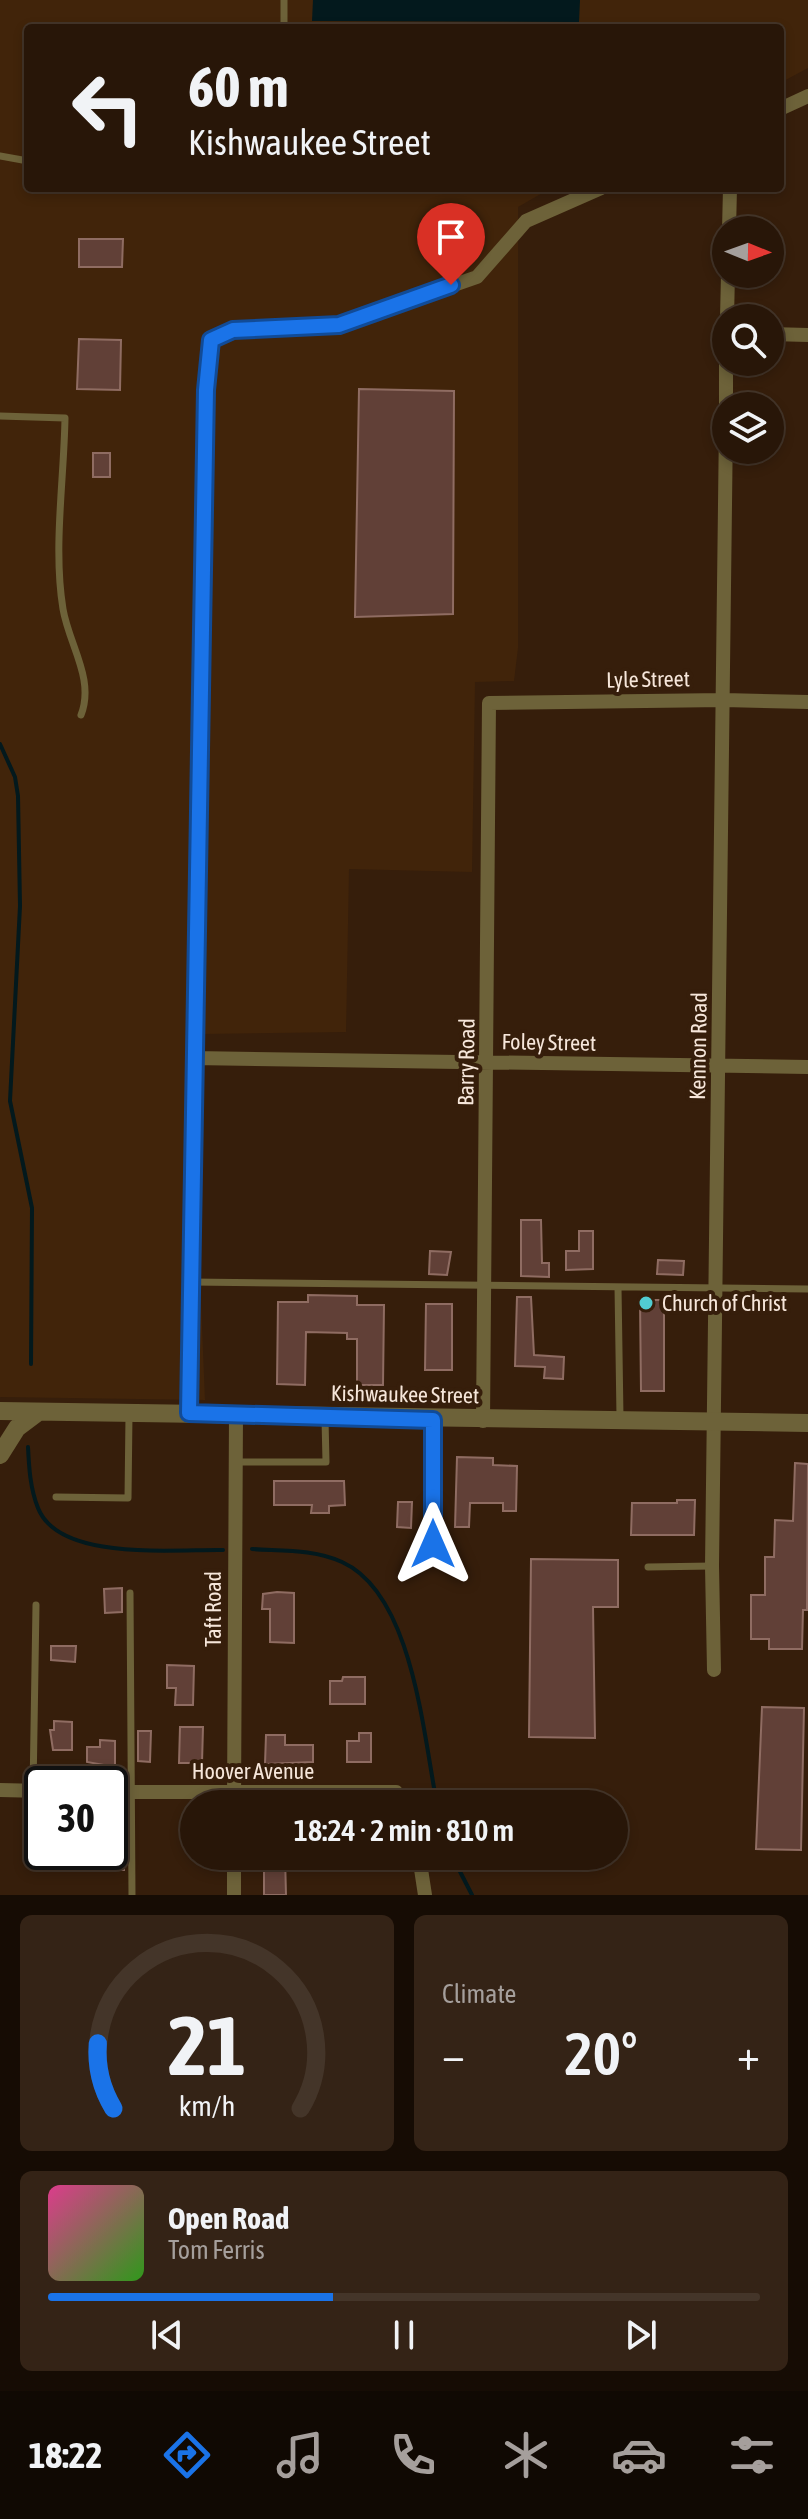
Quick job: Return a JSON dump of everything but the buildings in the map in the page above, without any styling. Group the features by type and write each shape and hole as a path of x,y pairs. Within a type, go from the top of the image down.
{"street":[{"path":"784,107 808,96"},
{"path":"189,1413 205,408 211,340 233,330 339,325 477,277 526,221 592,192"},
{"path":"729,216 730,192"},
{"path":"784,334 808,335"},
{"name":"Kennon Road","path":"714,1670 712,1566 726,464"},
{"name":"Lyle Street","path":"489,703 808,702"},
{"name":"Barry Road","path":"483,1421 489,1063 489,703"},
{"name":"Foley Street","path":"193,1058 808,1067"},
{"name":"Kishwaukee Street","path":"0,1411 483,1421 808,1423"},
{"path":"0,1455 17,1428 37,1413"},
{"name":"Taft Road","path":"234,1790 236,1414"},
{"path":"433,1420 433,1544"},
{"path":"0,1790 24,1791"},
{"name":"Hoover Avenue","path":"128,1792 180,1795"},
{"path":"234,1870 234,1895"},
{"path":"421,1870 425,1895"}],"lane":[{"path":"284,0 284,24"},
{"path":"0,156 24,160"},
{"path":"0,416 65,418 61,569 64,610 88,696 81,715"},
{"path":"192,1282 808,1289"},
{"path":"618,1287 620,1421"},
{"path":"56,1497 128,1498 129,1413"},
{"path":"235,1462 326,1462 325,1416"},
{"path":"648,1567 712,1566"},
{"path":"130,1593 132,1895"},
{"path":"36,1605 38,1766"}],"shaded area":[{"path":"0,0 808,0 808,68 784,81 784,24 24,24 24,192 544,192 518,207 518,648 514,681 475,682 472,872 349,869 346,1032 201,1034 200,1277 205,1400 0,1397"}],"water":[{"path":"313,0 580,0 579,22 312,21"}],"waterway":[{"path":"0,744 15,777 18,796 20,906 10,1101 32,1208 31,1364"},
{"path":"28,1447 29,1470 38,1508 50,1525 69,1537 121,1549 223,1550"},
{"path":"252,1549 309,1553 342,1562 366,1579 385,1603 400,1634 411,1669 435,1790"},
{"path":"459,1870 472,1895"}],"place":[{"name":"Church of Christ","path":"646,1303"}],"route":[{"path":"433,1544 433,1420 189,1413 194,1027 206,390 211,340 233,330 339,325 451,285"}]}
